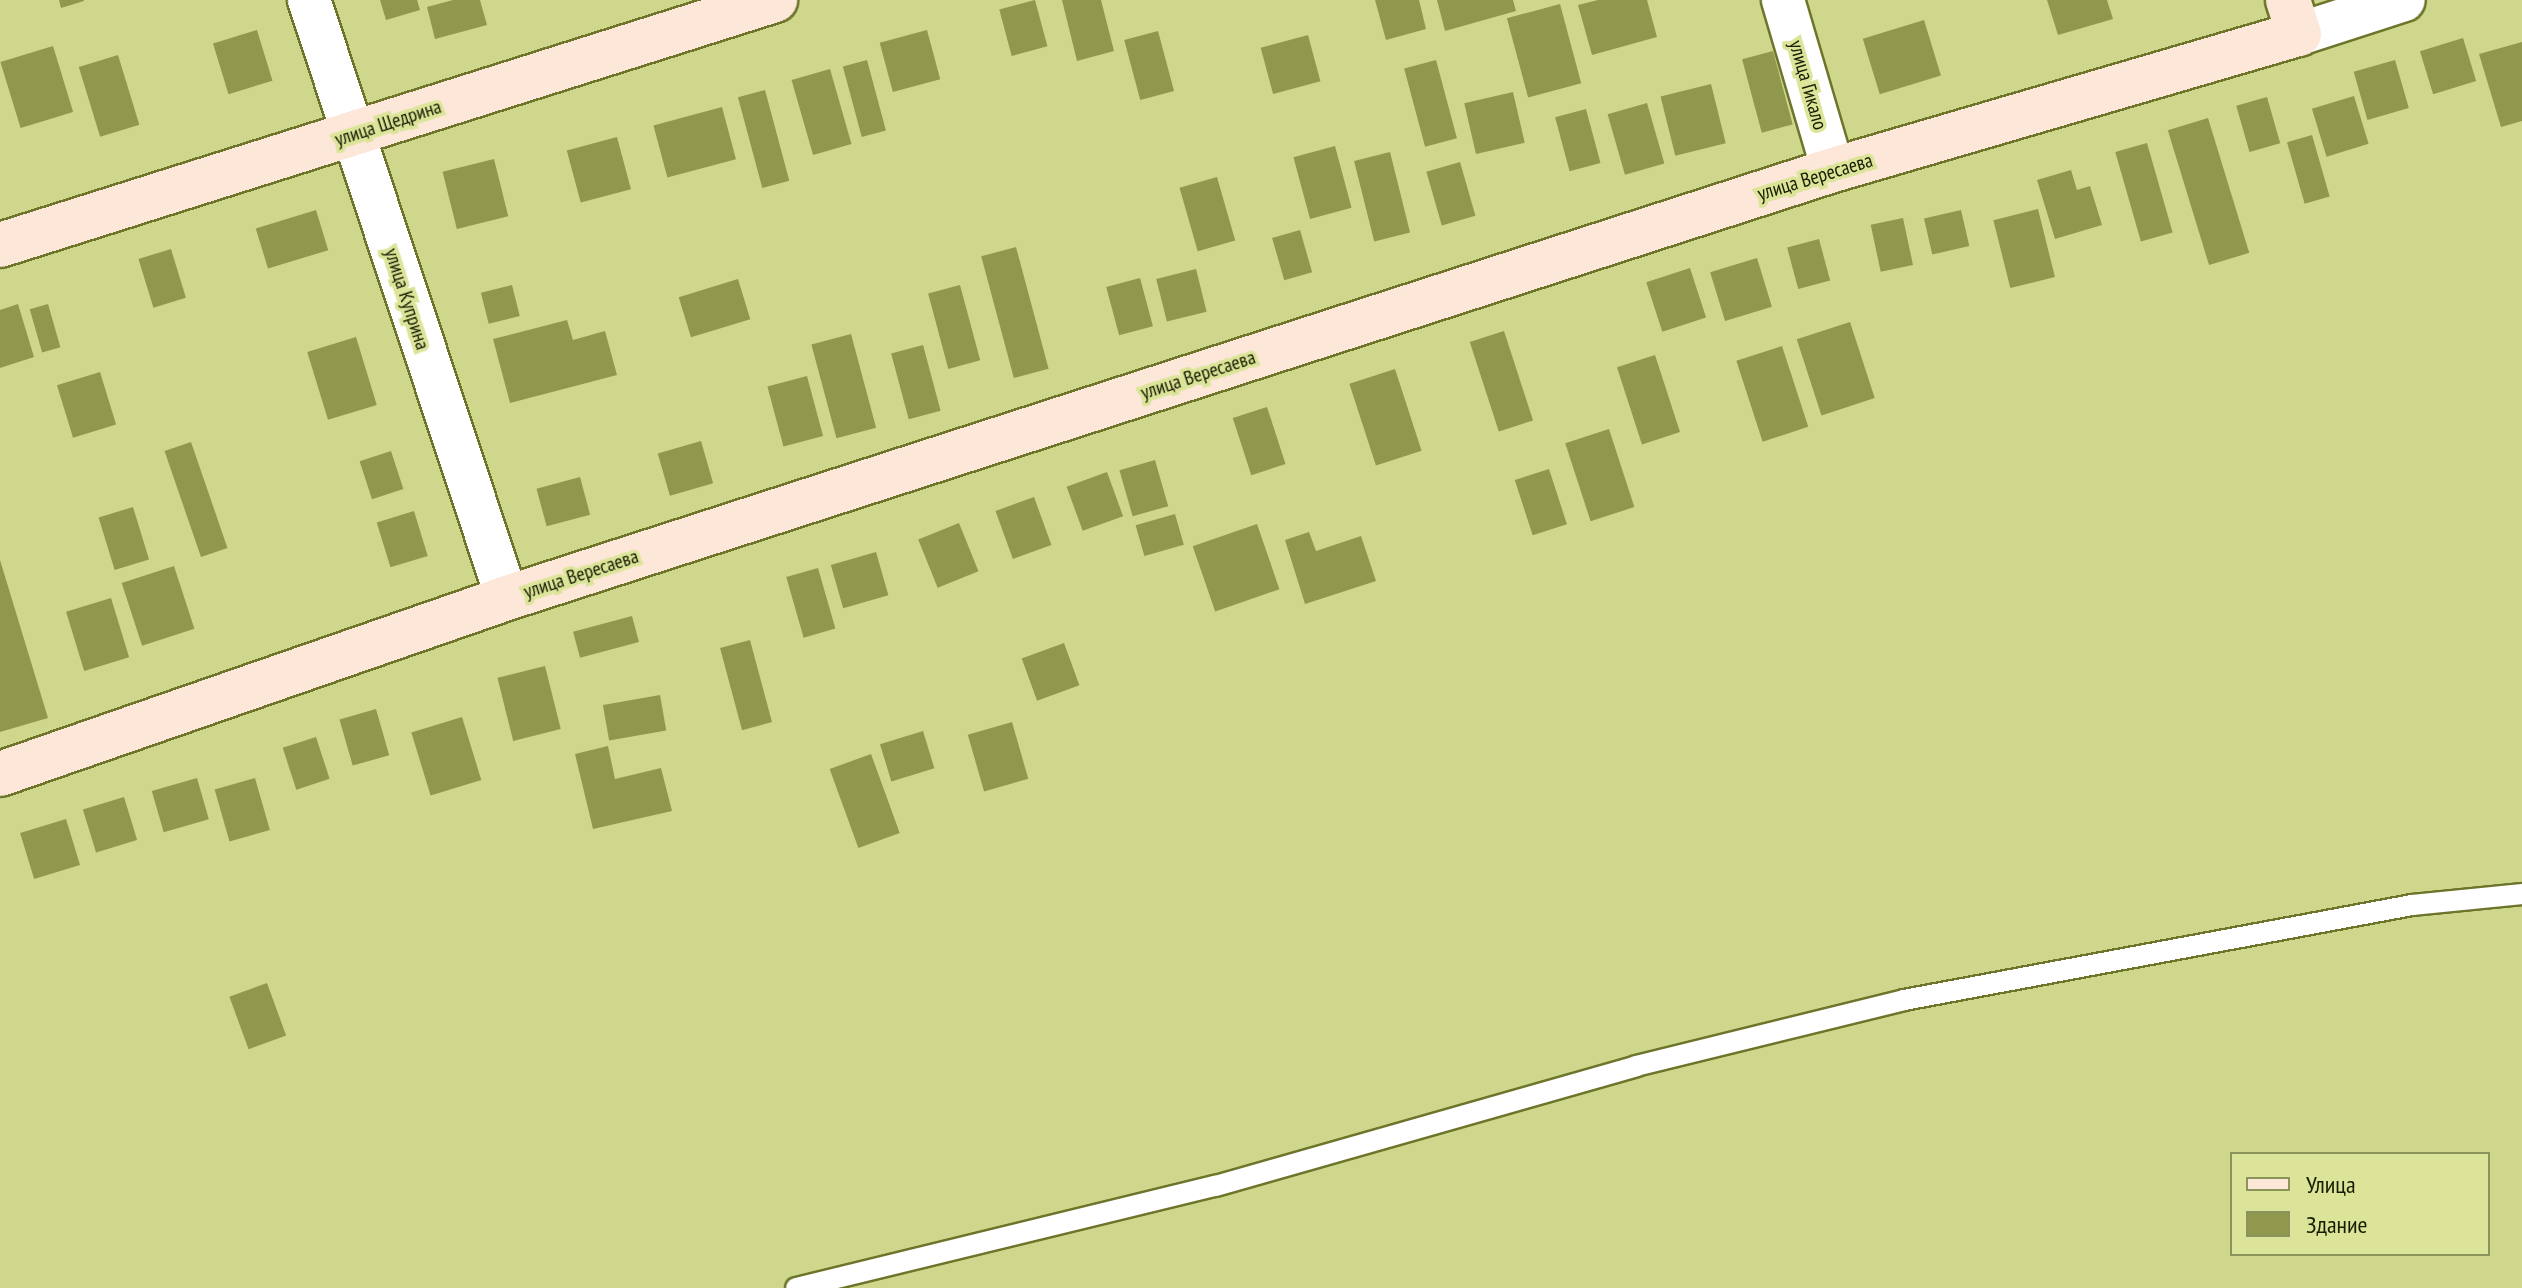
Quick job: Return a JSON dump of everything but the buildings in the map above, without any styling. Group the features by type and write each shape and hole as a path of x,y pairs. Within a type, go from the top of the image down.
{"main road":[{"name":"улица Щедрина","path":"0,245 775,0"},
{"name":"улица Вересаева","path":"0,774 507,598 1833,170 2293,17"}],"street":[{"name":"улица Куприна","path":"309,0 507,598"},
{"name":"улица Гикало","path":"1783,0 1833,170"},
{"name":"улица Вересаева","path":"2293,17 2404,0"}],"lane":[{"path":"796,1288 1216,1186 1636,1066 1904,1000 2412,905 2522,894"}]}
